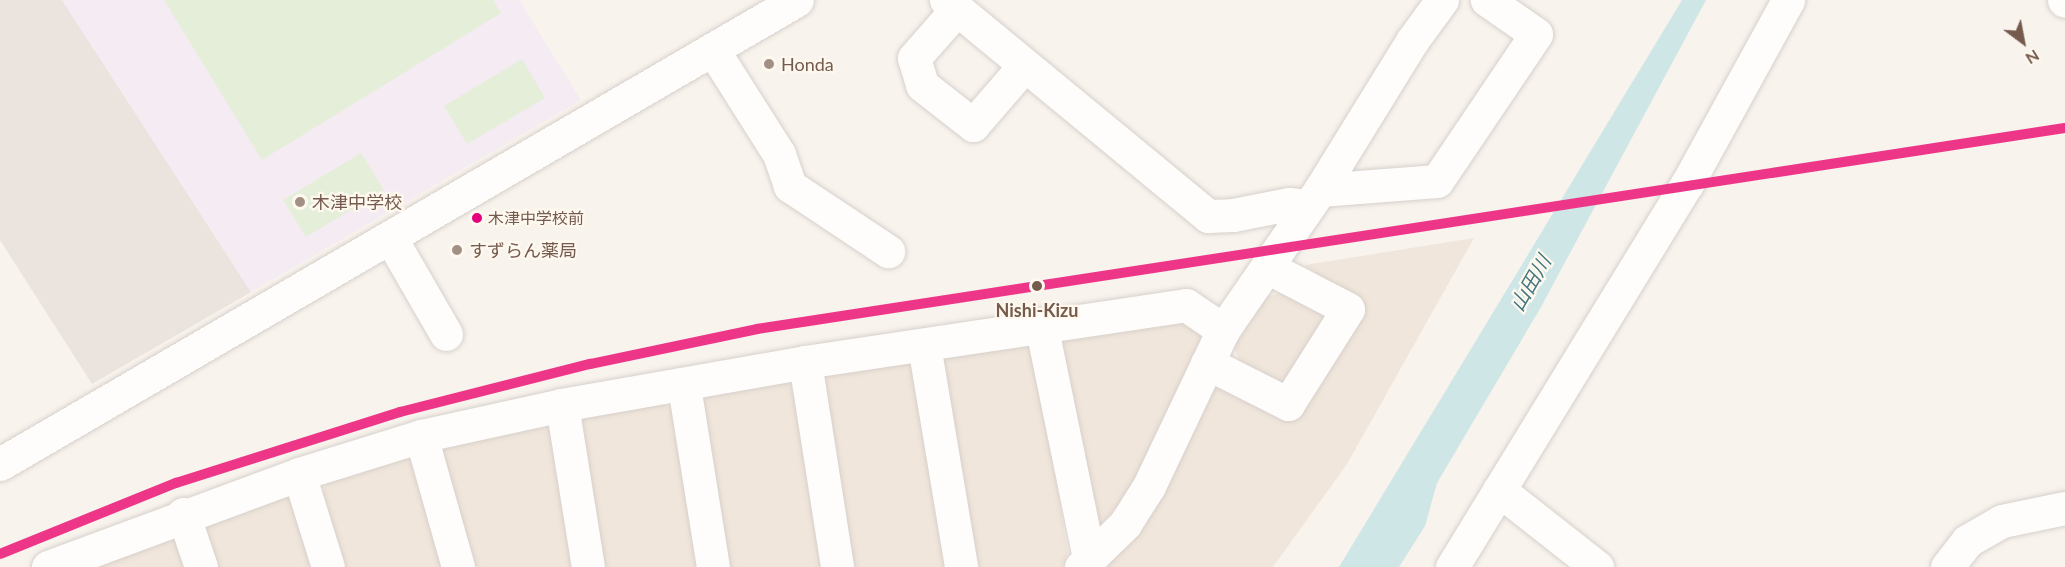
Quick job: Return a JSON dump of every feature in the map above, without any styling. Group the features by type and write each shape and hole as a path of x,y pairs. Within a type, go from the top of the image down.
{"street":[{"path":"0,464 797,0"},
{"path":"1085,562 1125,524 1149,486 1223,330 1313,198 1412,41 1442,0"},
{"path":"1024,66 973,125 922,85 914,58 951,5 1208,216 1233,215 1313,198 1437,181 1536,34 1487,0"},
{"path":"1452,567 1687,184 1788,0"},
{"path":"713,50 779,154 790,186 888,251"},
{"path":"390,237 446,334"},
{"path":"1208,363 1288,404 1348,309 1267,267"},
{"path":"65,564 183,514 299,474 421,436 562,405 684,386 805,362 924,345 1041,324 1186,305 1223,330"},
{"path":"1041,324 1085,562"},
{"path":"924,345 961,567"},
{"path":"805,362 837,567"},
{"path":"684,386 713,567"},
{"path":"562,405 588,567"},
{"path":"421,436 458,567"},
{"path":"299,474 328,567"},
{"path":"1499,490 1597,567"},
{"path":"1947,567 1967,541 2002,521 2065,508"},
{"path":"183,514 201,567"}],"shaded area":[{"path":"0,0 62,0 251,292 92,384 0,240"},
{"name":"木津中学校","path":"62,0 519,0 581,100 251,292"},
{"path":"1474,238 1347,464 1273,567 1099,567 1217,386 1294,418 1362,305 1305,265"},
{"path":"1298,290 1322,305 1328,319 1290,380 1276,385 1240,363 1234,346 1267,296"},
{"path":"1186,320 1197,326 1202,343 1133,488 1098,528 1056,346 1064,338"},
{"path":"1023,342 1035,349 1068,553 1063,567 972,567 937,366 947,353"},
{"path":"903,358 916,366 950,567 848,567 817,388 825,369"},
{"path":"783,379 795,387 826,567 725,567 697,410 708,395"},
{"path":"660,403 676,410 703,567 601,567 576,428 586,415"},
{"path":"540,424 554,430 579,567 470,567 438,458 446,445"},
{"path":"404,457 418,464 448,567 344,567 322,495 326,485 340,476"},
{"path":"287,495 297,502 316,567 215,567 204,530 210,520"},
{"path":"173,535 191,567 97,567 101,562"}],"green space":[{"path":"164,0 493,0 501,13 262,160"},
{"path":"522,59 545,98 467,144 444,106"},
{"path":"361,153 384,190 306,237 283,200"}],"water":[{"name":"山田川","path":"1682,0 1706,0 1541,307 1437,483 1425,526 1399,567 1339,567"}],"transit line":[{"path":"0,554 176,483 400,412 590,364 757,329 2065,128"}],"place":[{"name":"Honda","path":"769,64"},
{"name":"木津中学校","path":"300,202"},
{"name":"木津中学校前","path":"477,218"},
{"name":"すずらん薬局","path":"457,250"},
{"name":"Nishi-Kizu","path":"1037,286"}]}
